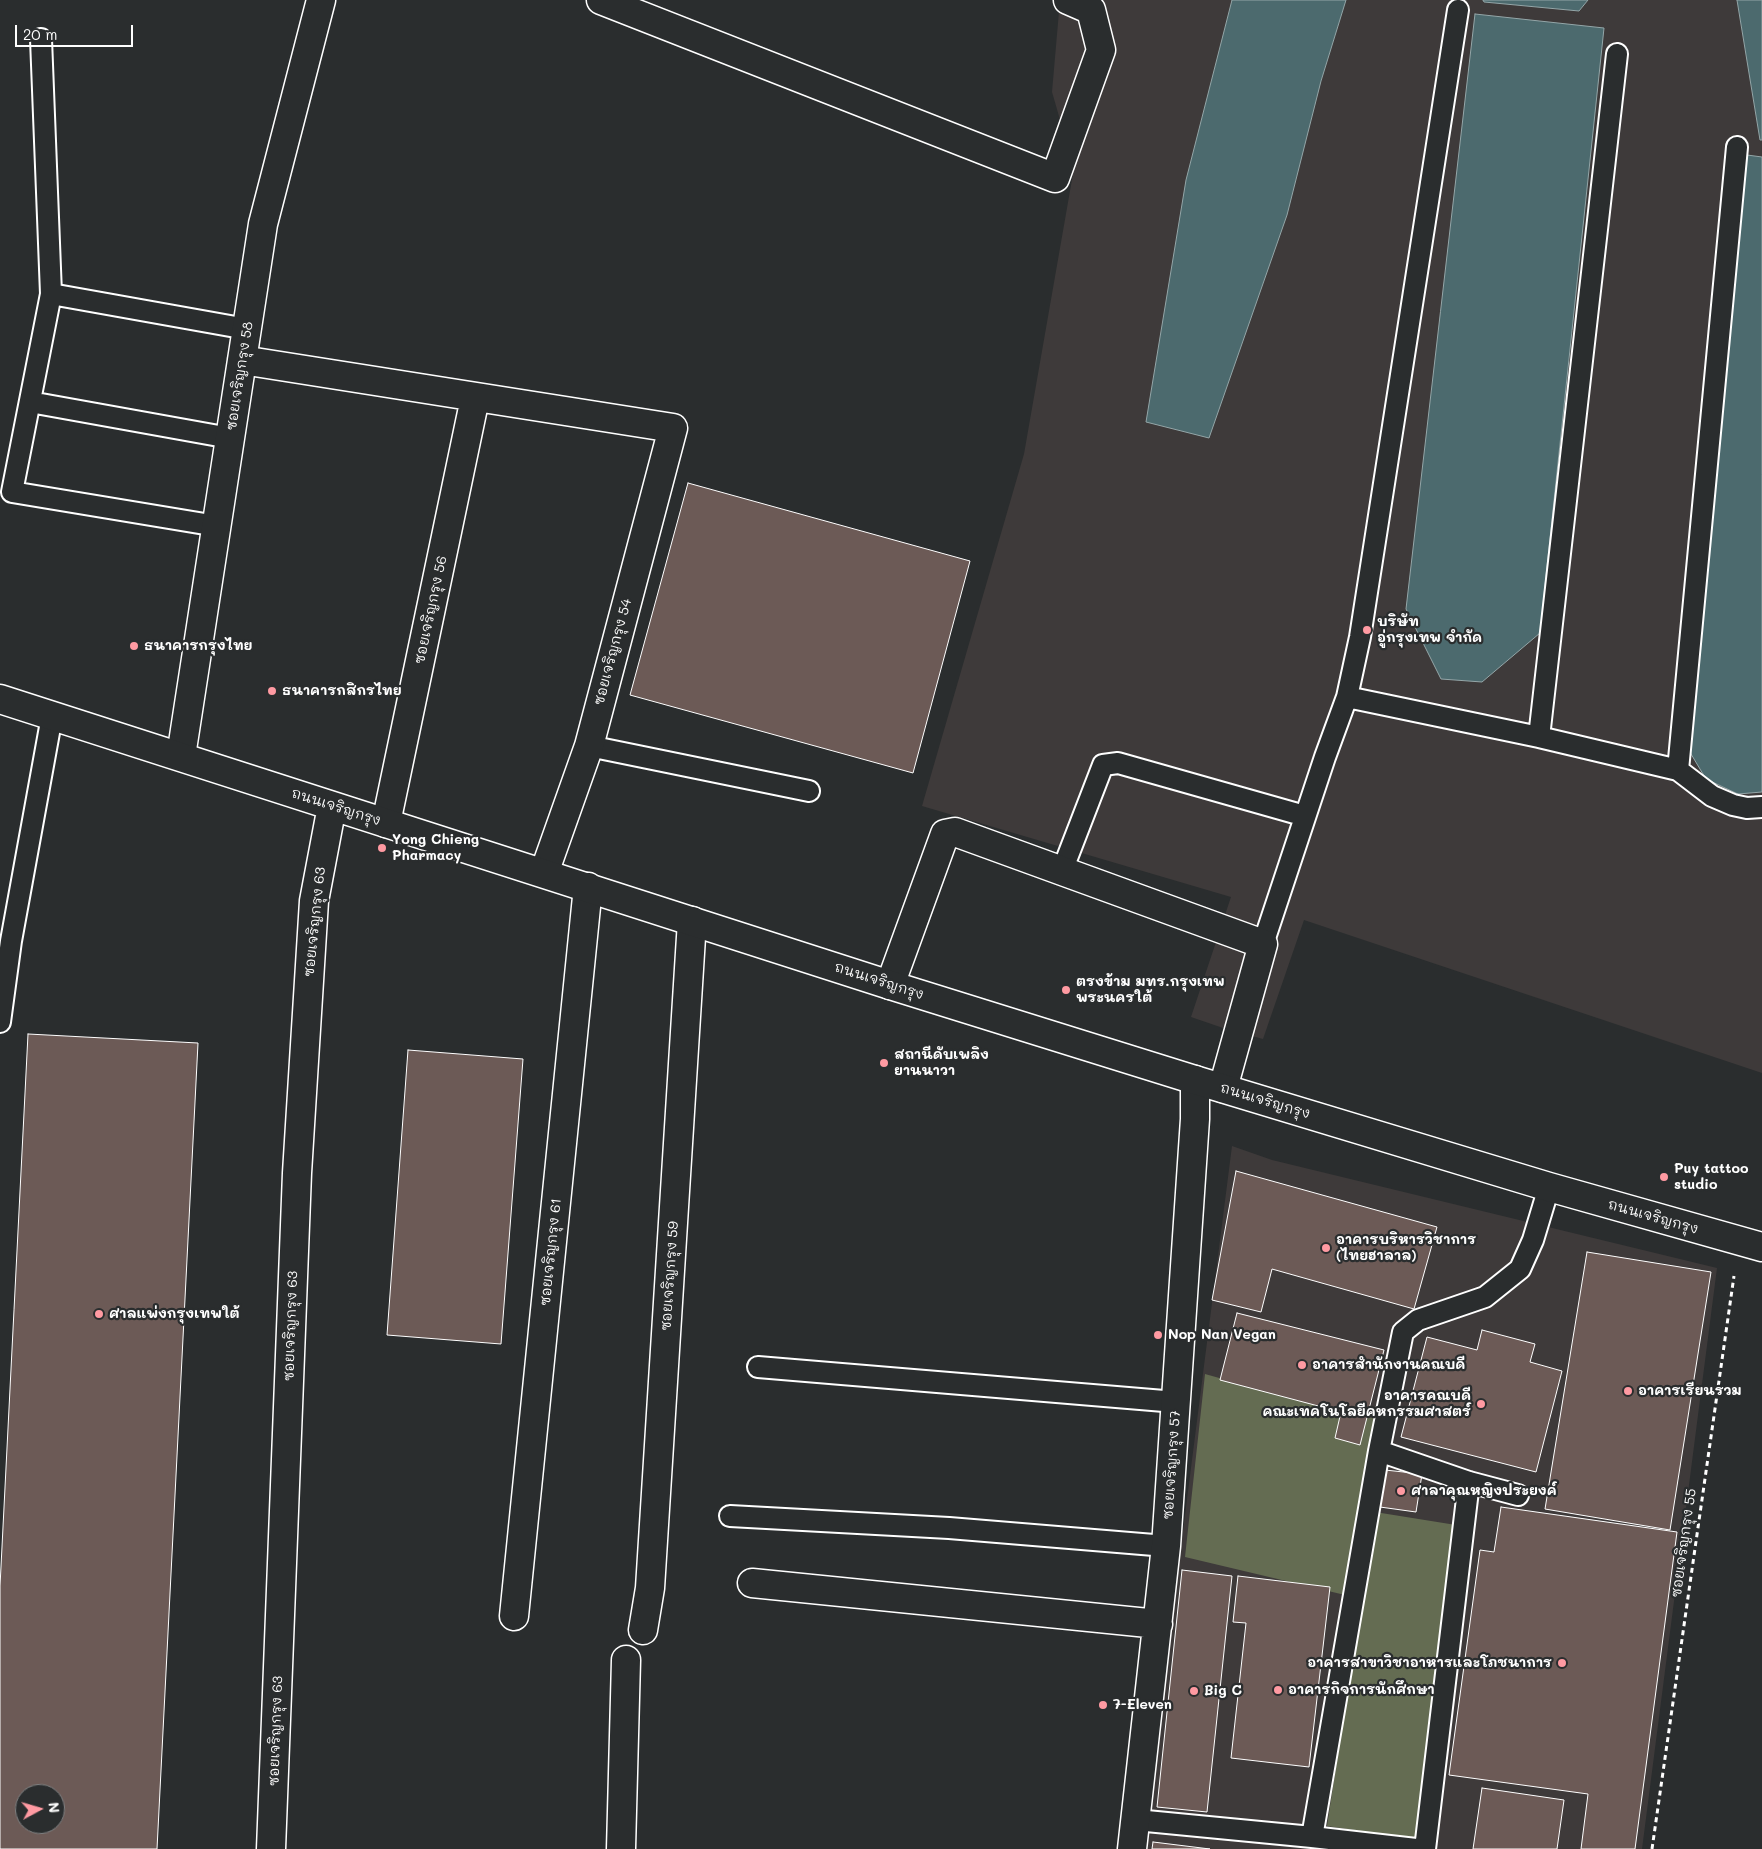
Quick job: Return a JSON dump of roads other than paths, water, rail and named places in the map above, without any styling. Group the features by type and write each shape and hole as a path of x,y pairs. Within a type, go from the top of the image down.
{"street":[{"name":"ซอยเจริญกรุง 58","path":"181,756 263,224 321,0"},
{"path":"601,0 1055,178 1101,50 1091,10 1068,0"},
{"path":"242,360 476,398"},
{"name":"ซอยเจริญกรุง 54","path":"476,398 673,428 588,746 544,873"},
{"name":"ซอยเจริญกรุง 56","path":"386,823 476,398"},
{"name":"ถนนเจริญกรุง","path":"0,699 1195,1080 1549,1187 1750,1243"},
{"name":"ซอยเจริญกรุง 63","path":"271,1849 297,1173 314,901 332,806"},
{"path":"890,984 945,834 955,832 1263,944 1223,1088"},
{"name":"ซอยเจริญกรุง 61","path":"514,1616 588,887"},
{"name":"ซอยเจริญกรุง 59","path":"643,1630 650,1588 692,921"},
{"name":"ซอยเจริญกรุง 57","path":"1132,1849 1166,1546 1195,1118 1195,1080"},
{"path":"752,1583 1158,1624"},
{"path":"621,1849 626,1660"}],"lane":[{"path":"1263,944 1347,697 1360,637 1458,10"},
{"path":"41,39 51,294 12,492 217,526"},
{"path":"1540,738 1616,54"},
{"path":"1678,770 1737,147"},
{"path":"51,294 248,329"},
{"path":"30,402 230,438"},
{"path":"1347,697 1540,738 1678,770 1712,796 1733,805 1748,808 1762,807"},
{"path":"0,1022 11,941 52,716"},
{"path":"588,746 810,790"},
{"path":"1062,871 1103,765 1118,763 1305,816"},
{"path":"1312,1837 1379,1451 1403,1332 1418,1320 1485,1297 1520,1269 1533,1240 1549,1187"},
{"path":"758,1367 1176,1402"},
{"path":"1379,1451 1469,1482 1518,1495"},
{"path":"1425,1849 1469,1482"},
{"path":"730,1516 949,1528 1166,1546"},
{"path":"1136,1820 1416,1849"}],"water":[{"path":"1232,0 1346,0 1321,81 1287,215 1209,438 1146,422 1186,180"},
{"path":"1483,0 1588,0 1579,11 1484,2"},
{"path":"1737,0 1762,0 1762,140 1760,140"},
{"path":"1475,14 1604,28 1540,633 1482,682 1441,679 1406,609"},
{"path":"1747,155 1762,157 1762,792 1738,794 1706,779 1688,749"}],"place":[{"name":"บริษัท อู่กรุงเทพ จำกัด","path":"1367,630"},
{"name":"ธนาคารกรุงไทย","path":"134,646"},
{"name":"ธนาคารกสิกรไทย","path":"272,691"},
{"name":"Yong Chieng Pharmacy","path":"382,848"},
{"name":"ตรงข้าม มทร.กรุงเทพ พระนครใต้","path":"1066,990"},
{"name":"สถานีดับเพลิง ยานนาวา","path":"884,1063"},
{"name":"Puy tattoo studio","path":"1664,1177"},
{"name":"อาคารบริหารวิชาการ (ไทยฮาลาล)","path":"1326,1248"},
{"name":"ศาลแพ่งกรุงเทพใต้","path":"99,1314"},
{"name":"Nop Nan Vegan","path":"1158,1335"},
{"name":"อาคารสำนักงานคณบดี","path":"1302,1365"},
{"name":"อาคารเรียนรวม","path":"1628,1391"},
{"name":"อาคารคณบดี คณะเทคโนโลยีคหกรรมศาสตร์","path":"1481,1404"},
{"name":"ศาลาคุณหญิงประยงค์","path":"1401,1491"},
{"name":"อาคารสาขาวิชาอาหารและโภชนาการ","path":"1562,1663"},
{"name":"อาคารกิจการนักศึกษา","path":"1278,1690"},
{"name":"Big C","path":"1194,1691"},
{"name":"7-Eleven","path":"1103,1705"}]}
